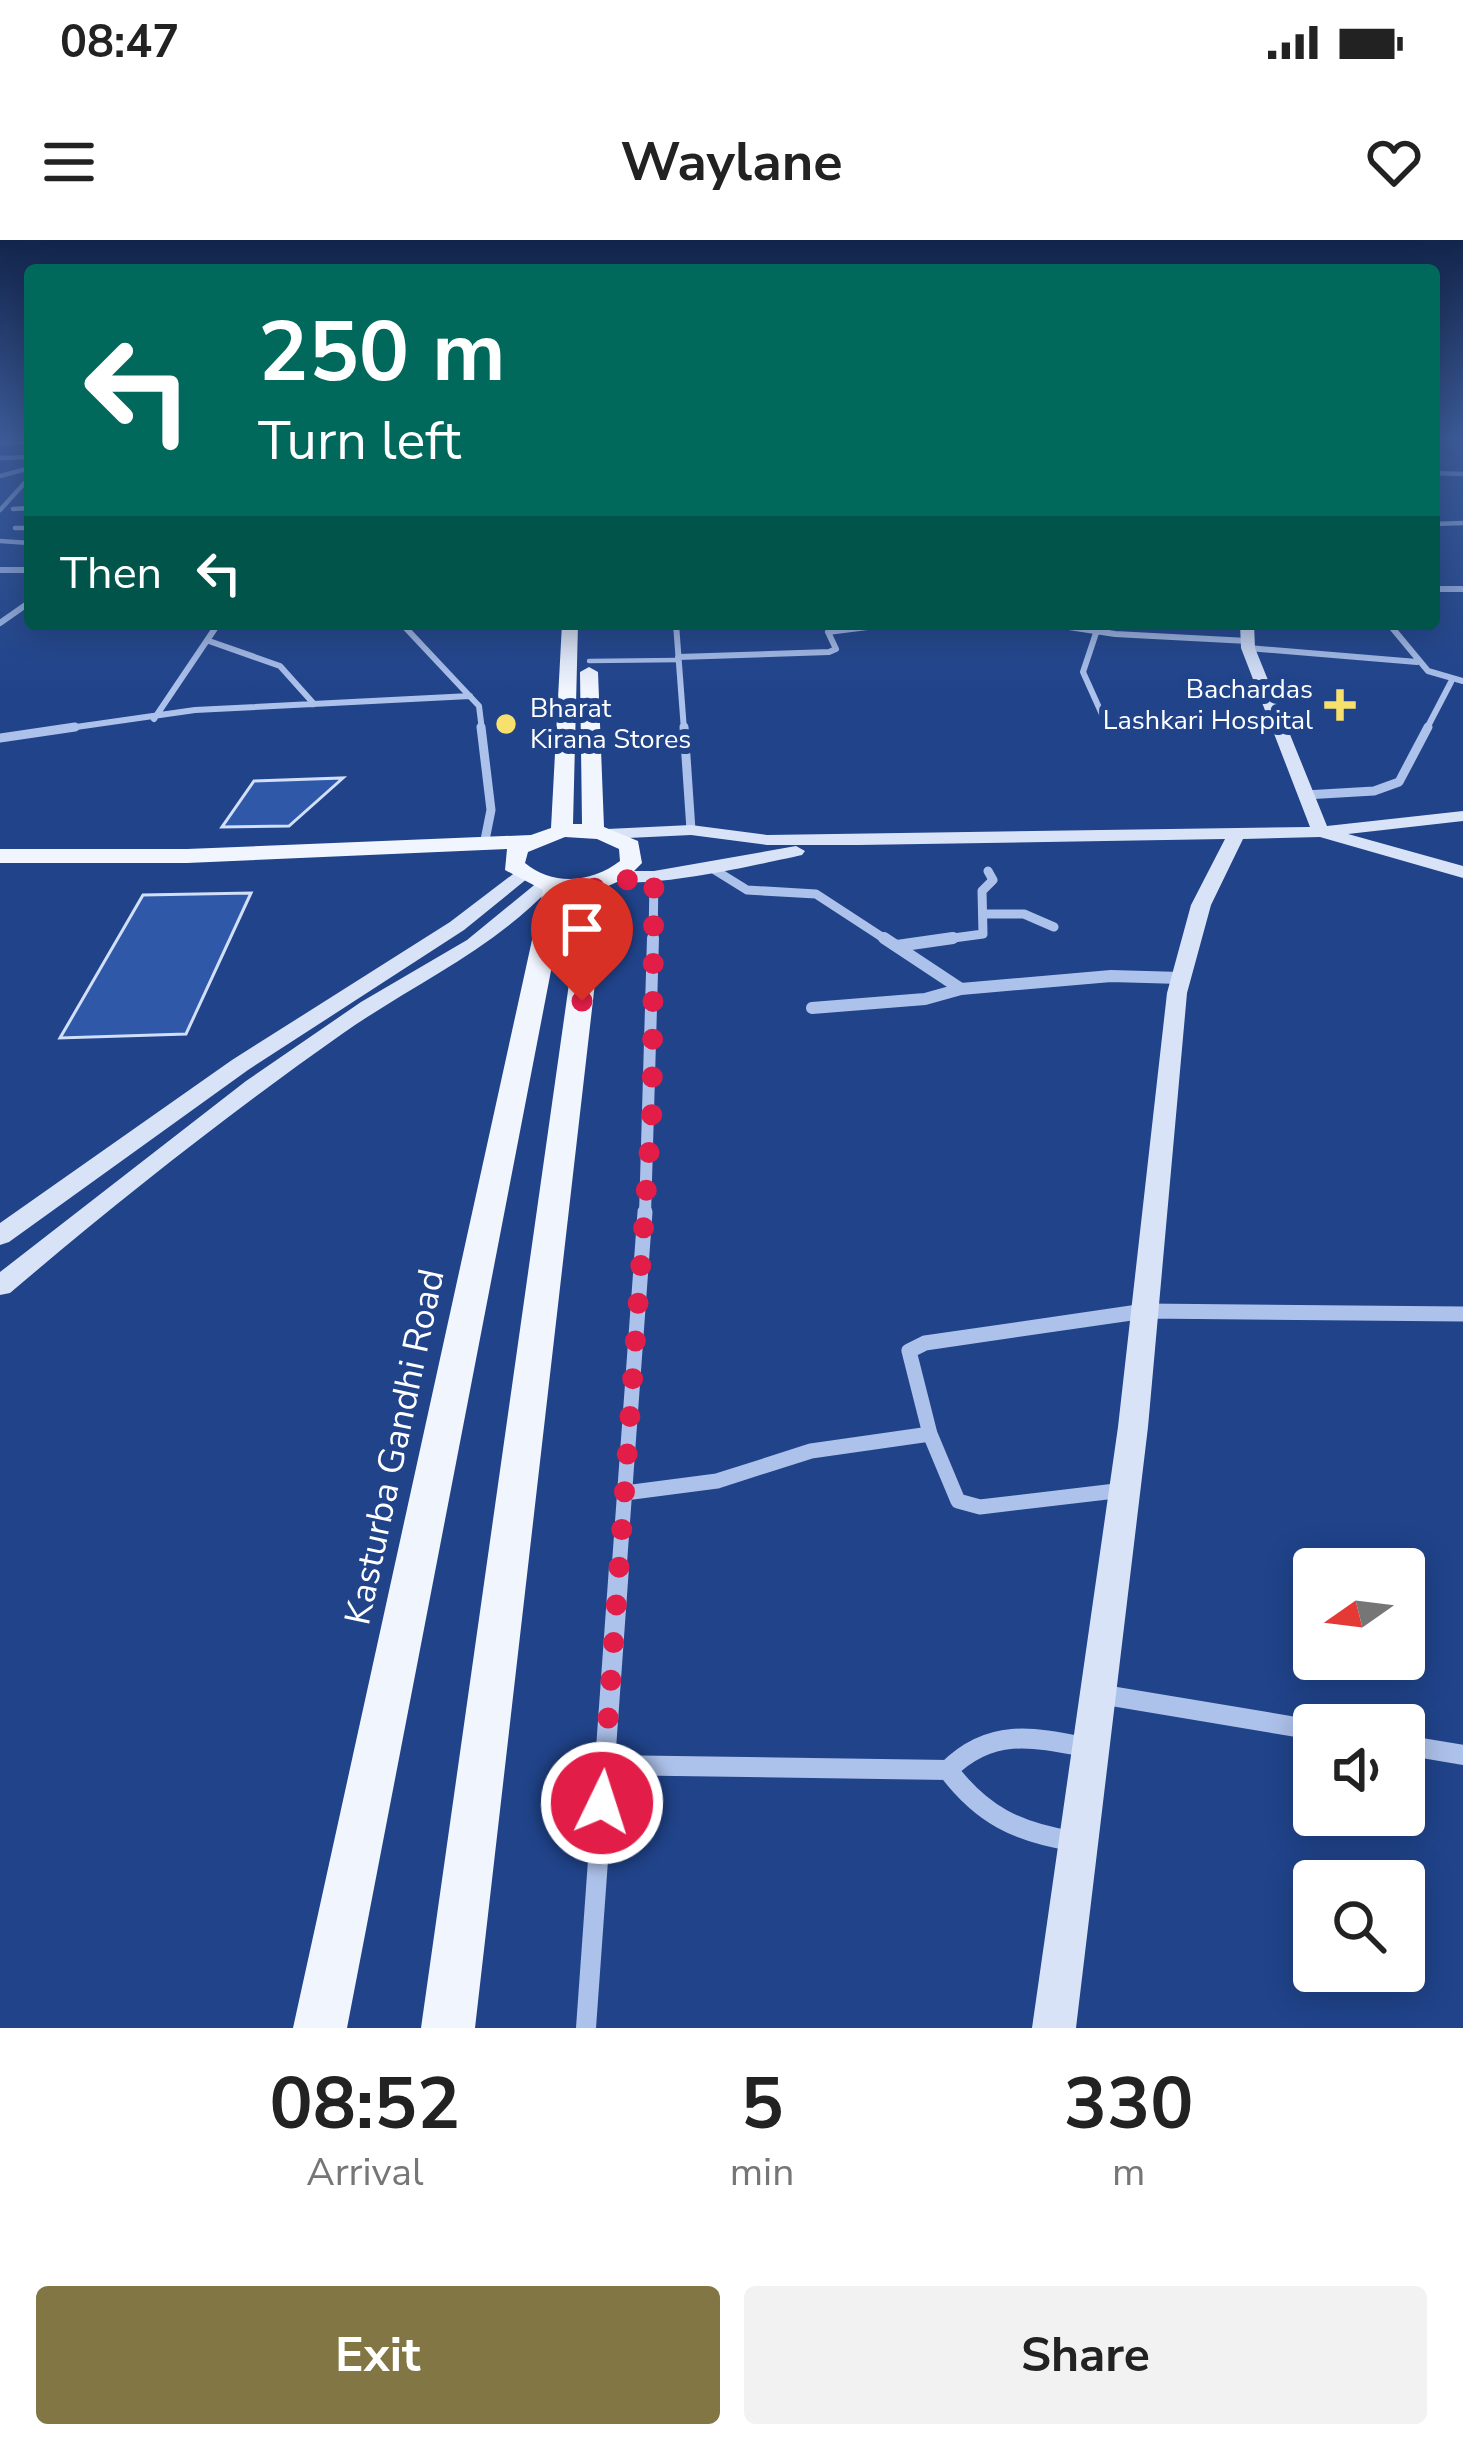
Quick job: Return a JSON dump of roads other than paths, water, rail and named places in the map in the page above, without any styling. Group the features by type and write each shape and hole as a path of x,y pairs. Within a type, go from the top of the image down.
{"main road":[{"path":"562,831 570,630"},
{"path":"588,630 600,833"},
{"path":"1248,637 1321,832"},
{"path":"0,856 484,845 528,841 562,831 691,830 767,840 1321,832 1463,816"},
{"path":"1321,832 1463,872"},
{"path":"0,1236 241,1065 457,926 557,878 624,871 633,854 630,846 600,833"},
{"path":"1054,2028 1125,1490 1181,978 1201,905 1237,833"},
{"path":"0,866 654,877 858,840"},
{"path":"528,841 518,848 557,878"},
{"path":"0,1286 155,1158 378,1000 481,943 557,878"},
{"path":"448,2028 557,878"},
{"name":"Kasturba Gandhi Road","path":"320,2028 557,878"}],"street":[{"path":"16,528 24,528"},
{"path":"154,718 215,630"},
{"path":"407,630 479,706 490,810 484,845"},
{"path":"676,630 691,830"},
{"path":"678,658 830,652 836,649 825,630"},
{"path":"1097,630 1083,672 1105,721"},
{"path":"1116,630 1248,637 1417,662 1451,682 1463,681"},
{"path":"1393,630 1417,662"},
{"path":"209,640 280,666 314,704"},
{"path":"1305,796 1374,791 1399,782 1451,682"},
{"path":"0,738 195,710 470,696"},
{"path":"710,867 747,890 816,894 962,989"},
{"path":"896,946 983,934 982,891 993,880 988,872"},
{"path":"586,2028 652,1111 654,877"},
{"path":"983,914 1024,914 1054,927"},
{"path":"812,1008 925,999 962,989 1135,975 1181,978"},
{"path":"1125,1490 969,1506 950,1492 909,1351 914,1345 1144,1311 1463,1314"},
{"path":"625,1492 717,1480 811,1450 930,1434"},
{"path":"1098,1694 1293,1726"},
{"path":"949,1770 968,1746 996,1737 1027,1736 1090,1748"},
{"path":"1425,1749 1463,1755"},
{"path":"605,1765 949,1770"},
{"path":"949,1770 973,1805 1022,1834 1079,1842"}],"lane":[{"path":"589,661 678,658"}],"place":[{"name":"Bachardas Lashkari Hospital","path":"1340,705"},
{"name":"Bharat Kirana Stores","path":"506,724"}]}
